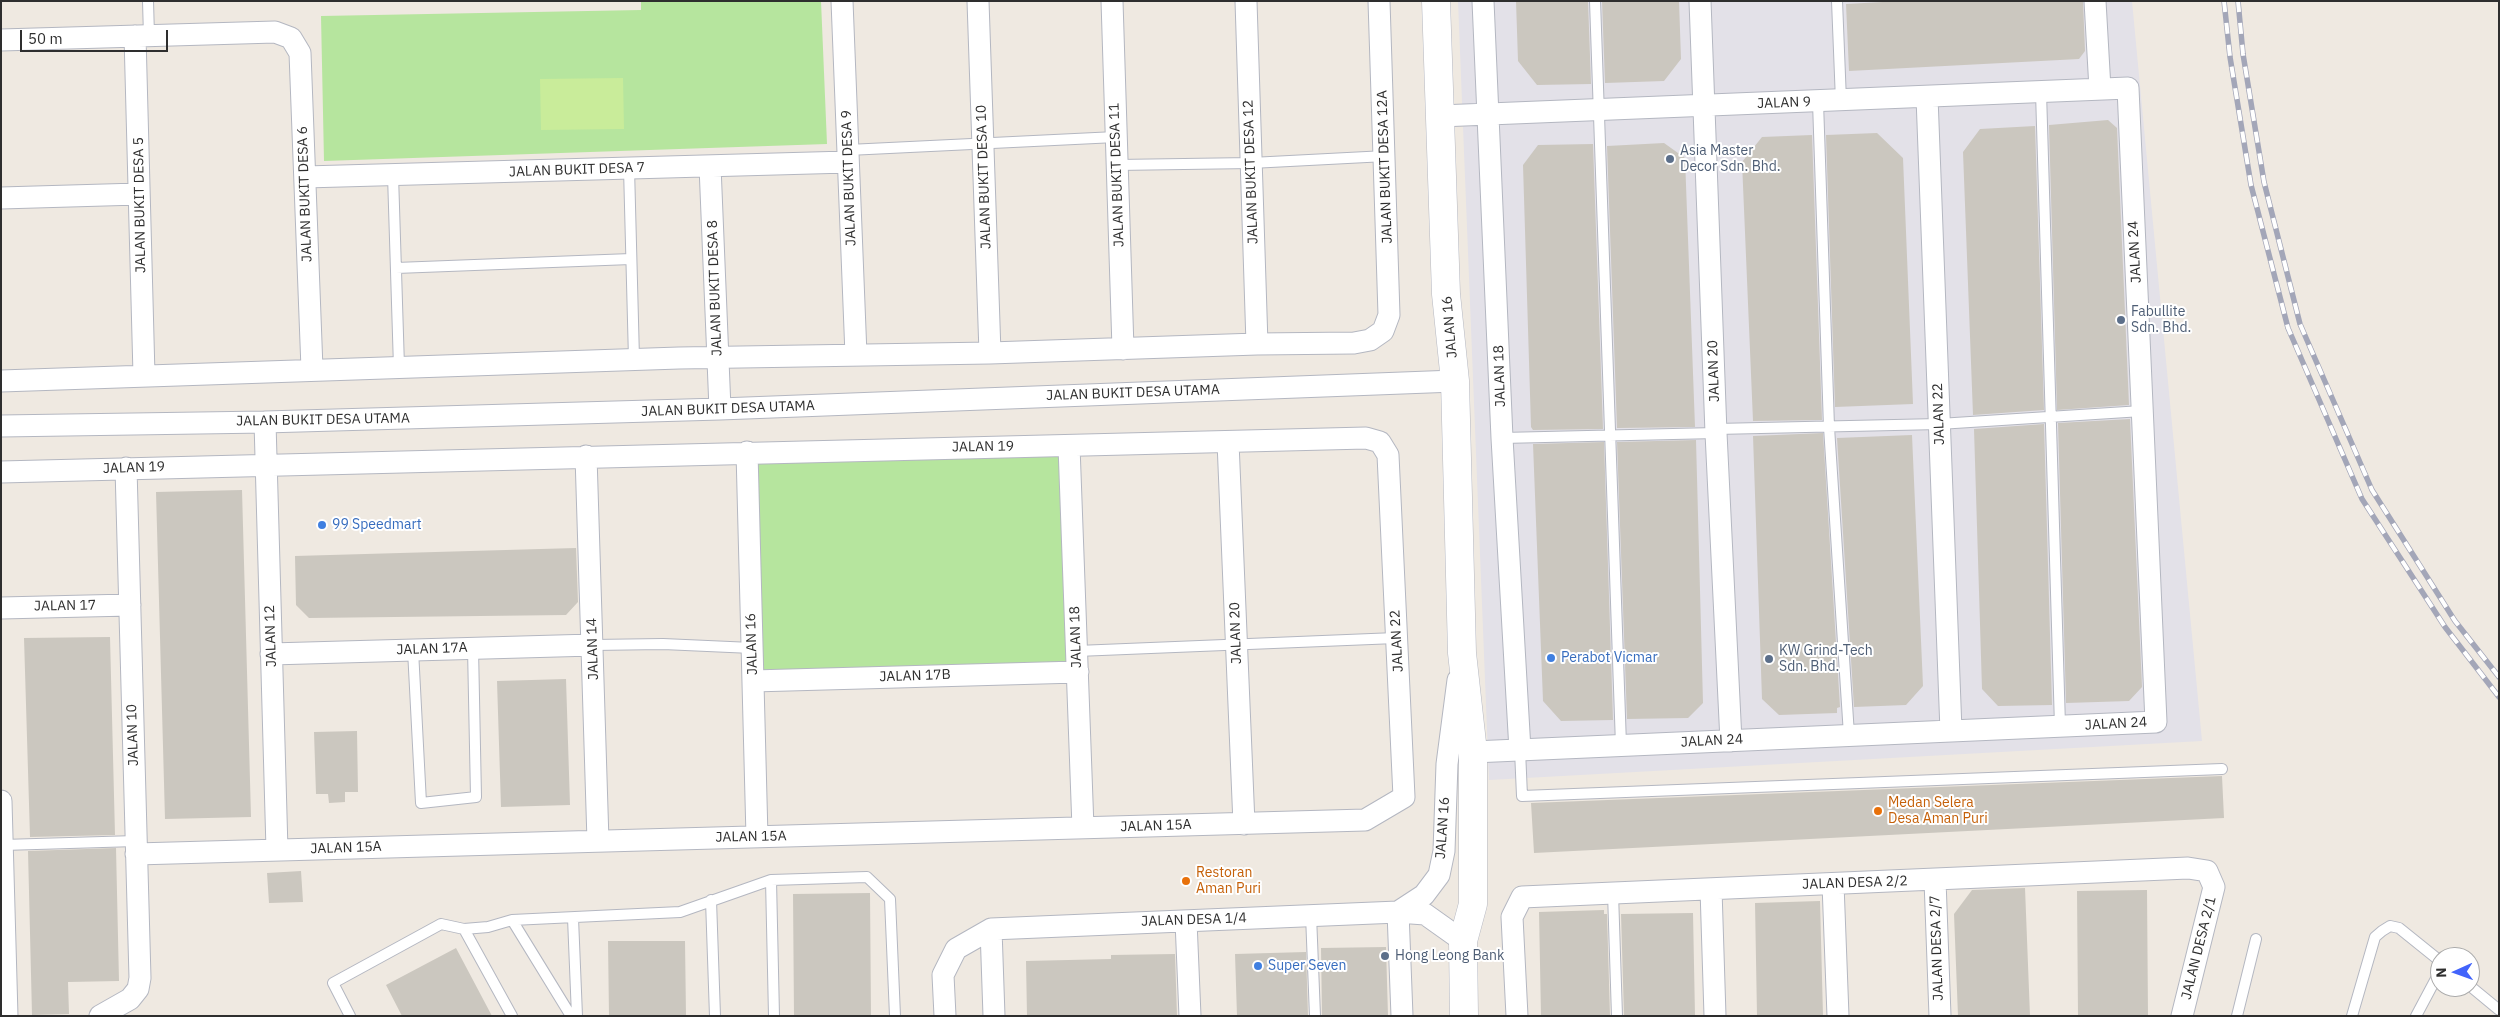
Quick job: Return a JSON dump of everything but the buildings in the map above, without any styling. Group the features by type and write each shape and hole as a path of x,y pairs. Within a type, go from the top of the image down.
{"street":[{"name":"JALAN BUKIT DESA 9","path":"842,1 856,355"},
{"name":"JALAN BUKIT DESA 10","path":"978,1 990,353"},
{"name":"JALAN BUKIT DESA 11","path":"1112,1 1123,349"},
{"name":"JALAN BUKIT DESA 12","path":"1246,1 1257,344"},
{"name":"JALAN BUKIT DESA 12A","path":"1257,344 1354,343 1370,340 1383,331 1389,315 1386,156 1379,1"},
{"name":"JALAN 16","path":"1436,1 1446,294 1455,381 1462,652 1473,752 1473,904 1463,941 1464,1016"},
{"name":"JALAN 18","path":"1483,1 1502,438 1520,750"},
{"name":"JALAN 20","path":"1700,1 1716,431 1731,741"},
{"path":"2095,1 2100,89"},
{"name":"JALAN BUKIT DESA 6","path":"142,36 275,32 291,38 300,53 312,369"},
{"path":"1,40 142,36"},
{"name":"JALAN BUKIT DESA 5","path":"142,36 139,194 144,375"},
{"name":"JALAN 9","path":"1440,116 2128,88"},
{"name":"JALAN 24","path":"1473,752 2156,722 2128,88"},
{"name":"JALAN 22","path":"1927,97 1951,731"},
{"name":"JALAN BUKIT DESA 7","path":"305,177 710,166 848,156"},
{"name":"JALAN BUKIT DESA 8","path":"710,166 720,409"},
{"path":"1,198 139,194"},
{"path":"1,381 312,369 718,357 990,353 1257,344"},
{"name":"JALAN BUKIT DESA UTAMA","path":"1,426 265,422 720,409 1455,381"},
{"name":"JALAN 12","path":"265,422 277,850"},
{"name":"JALAN 19","path":"1,472 1366,438 1380,442"},
{"name":"JALAN 20","path":"1228,442 1244,824"},
{"name":"JALAN 22","path":"1365,820 1404,797 1388,455 1380,442"},
{"name":"JALAN 18","path":"1069,446 1083,828"},
{"name":"JALAN 16","path":"747,452 757,837"},
{"name":"JALAN 14","path":"586,456 598,841"},
{"name":"JALAN 10","path":"100,1016 130,998 138,989 140,978 126,468"},
{"name":"JALAN 17","path":"1,608 130,605"},
{"name":"JALAN 17A","path":"271,654 593,645"},
{"name":"JALAN 16","path":"1398,912 1424,895 1439,875 1444,851 1447,764 1462,652"},
{"name":"JALAN 17B","path":"753,681 1077,661"},
{"path":"1,801 4,992 7,1016"},
{"name":"JALAN 15A","path":"136,848 277,850 1365,820"},
{"name":"JALAN DESA 2/2","path":"1517,1016 1512,917 1522,897 2188,868"},
{"name":"JALAN DESA 2/1","path":"2182,1016 2214,887 2207,871 2188,868"},
{"name":"JALAN DESA 2/7","path":"1935,880 1940,1016"},
{"path":"1833,884 1838,1016"},
{"path":"1710,889 1715,1016"},
{"path":"1402,1016 1398,912 1425,914 1463,941"},
{"name":"JALAN DESA 1/4","path":"991,929 1398,912"},
{"path":"1186,921 1190,1016"},
{"path":"945,1016 943,975 956,949 991,929 994,1016"}],"lane":[{"path":"142,36 148,1"},
{"path":"1595,1 1621,745"},
{"path":"1837,1 1841,101"},
{"path":"2041,92 2060,726"},
{"path":"1818,102 1829,427 1849,736"},
{"path":"848,156 983,144 1116,137"},
{"path":"1117,165 1251,163 1386,156"},
{"path":"629,168 634,360"},
{"path":"393,175 399,367"},
{"path":"396,268 631,259"},
{"path":"1502,438 1939,424 2142,411"},
{"path":"1077,661 1237,644 1396,638"},
{"path":"593,645 662,644 752,648"},
{"path":"413,650 421,803 476,797 473,648"},
{"path":"1520,750 1522,796 2222,769"},
{"path":"2,845 136,848"},
{"path":"350,1016 333,983 441,924 464,929 488,928 512,920 680,912 771,880 867,877 890,899 895,1016"},
{"path":"771,880 774,1016"},
{"path":"1614,893 1617,1016"},
{"path":"711,900 715,1016"},
{"path":"1312,915 1316,1016"},
{"path":"573,918 577,1016"},
{"path":"512,920 570,1016"},
{"path":"2352,1016 2375,937 2382,931 2390,926 2400,928 2430,953"},
{"path":"464,929 512,1016"},
{"path":"2237,1016 2256,939"},
{"path":"2416,1016 2430,990"},
{"path":"2480,994 2499,1010"}],"shaded area":[{"path":"1458,1 2132,1 2202,741 1489,780"}],"green space":[{"path":"641,1 821,1 827,144 324,161 321,16 641,10"},
{"path":"623,78 624,129 541,130 540,79"},
{"path":"1069,446 1078,672 753,681 747,452"}],"railway":[{"path":"2224,1 2230,57 2251,185 2288,328 2362,499 2445,627 2499,697"},
{"path":"2238,1 2243,54 2264,182 2300,324 2372,490 2455,621 2499,677"}],"place":[{"name":"Asia Master Decor Sdn. Bhd.","path":"1670,159"},
{"name":"Fabullite Sdn. Bhd.","path":"2121,320"},
{"name":"99 Speedmart","path":"322,525"},
{"name":"Perabot Vicmar","path":"1551,658"},
{"name":"KW Grind-Tech Sdn. Bhd.","path":"1769,659"},
{"name":"Medan Selera Desa Aman Puri","path":"1878,811"},
{"name":"Restoran Aman Puri","path":"1186,881"},
{"name":"Hong Leong Bank","path":"1385,956"},
{"name":"Super Seven","path":"1258,966"}]}
